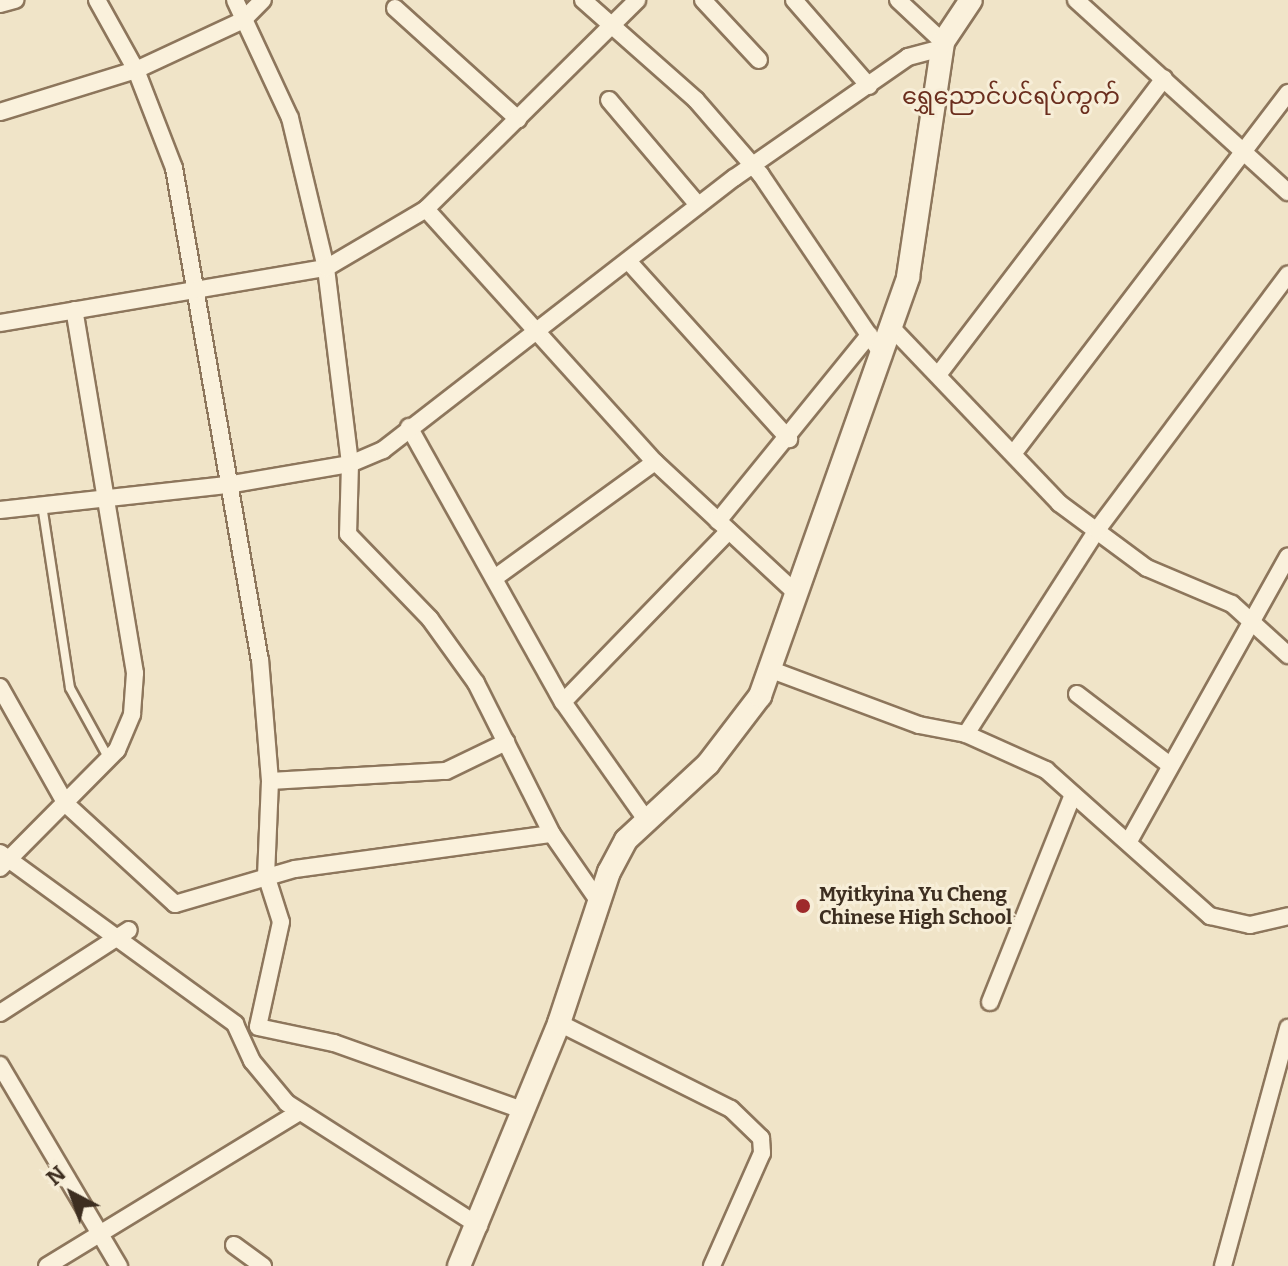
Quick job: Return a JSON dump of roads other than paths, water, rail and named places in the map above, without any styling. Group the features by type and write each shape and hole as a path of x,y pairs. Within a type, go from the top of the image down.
{"street":[{"path":"0,4 15,0"},
{"path":"97,0 136,70 174,168 199,289 227,485 260,659 270,781 266,875 281,922 258,1027 334,1043 525,1111"},
{"path":"235,0 290,118 326,268 350,464 348,534 430,619 506,742 552,834 599,902"},
{"path":"0,112 136,70 243,20 263,0"},
{"path":"583,0 615,24 754,167 883,356"},
{"path":"0,323 326,268 426,209 637,0"},
{"path":"703,0 759,60"},
{"path":"794,0 869,86"},
{"path":"898,0 943,45"},
{"path":"459,1266 479,1226 525,1111 559,1023 599,902 626,840 708,764 760,696 883,356 908,277 943,45 971,0"},
{"path":"1076,0 1164,78 1242,156 1288,192"},
{"path":"395,8 518,119"},
{"path":"0,510 227,485 350,464 383,450 409,427 629,262 698,205 908,57 943,45"},
{"path":"938,375 1164,78"},
{"path":"1013,454 1288,93"},
{"path":"609,100 698,205"},
{"path":"426,209 655,462 797,594"},
{"path":"629,262 789,439"},
{"path":"966,734 1097,530 1288,275"},
{"path":"74,310 135,673 132,714 109,759 66,804 3,861 124,934 235,1024 252,1061 299,1112 479,1226"},
{"path":"892,328 1013,454 1097,530 1147,568 1249,617 1288,655"},
{"path":"563,702 723,526 869,335"},
{"path":"409,427 496,577 563,702 647,821"},
{"path":"496,577 655,462"},
{"path":"1129,841 1249,617 1288,556"},
{"path":"769,669 919,725 966,734 1046,770 1210,916 1250,925 1288,916"},
{"path":"0,687 66,804 175,904 266,875 552,834"},
{"path":"1077,694 1170,765"},
{"path":"270,781 446,771 506,742"},
{"path":"990,1002 1073,795"},
{"path":"0,1013 124,934"},
{"path":"559,1023 731,1109 761,1138 762,1153 712,1266"},
{"path":"1223,1266 1288,1028"},
{"path":"0,1065 70,1173 99,1235 119,1266"},
{"path":"47,1266 299,1112"},
{"path":"234,1245 263,1266"}],"lane":[{"path":"42,505 70,688 109,759"}],"place":[{"name":"Myitkyina Yu Cheng Chinese High School","path":"803,906"}],"district":[{"name":"ရွှေညောင်ပင်ရပ်ကွက်","path":"1011,97"}]}
